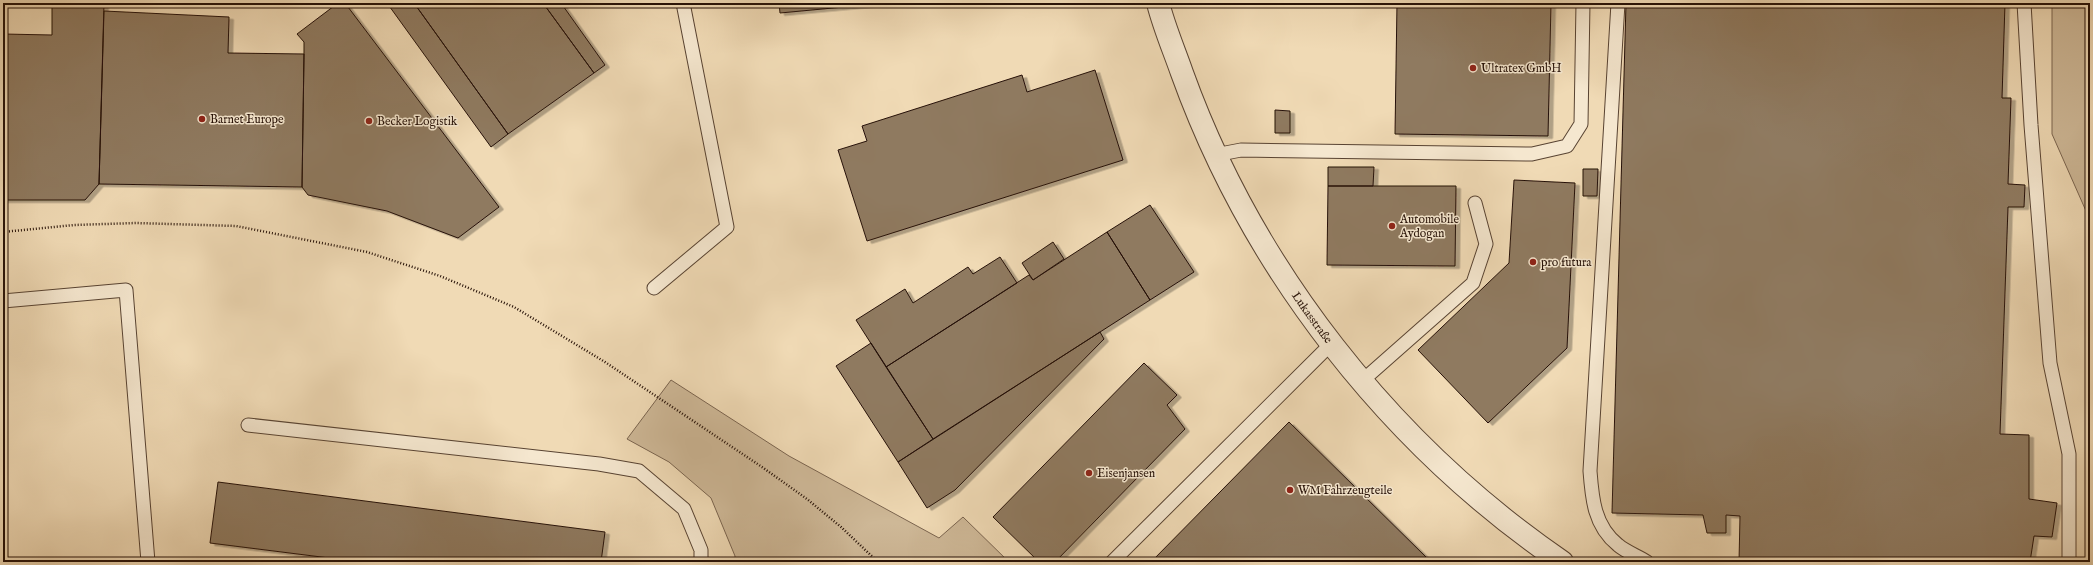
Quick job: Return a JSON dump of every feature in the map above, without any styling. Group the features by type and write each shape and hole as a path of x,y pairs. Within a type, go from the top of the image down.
{"street":[{"name":"Lukasstraße","path":"1158,3 1194,107 1215,155 1251,225 1293,291 1362,381 1410,434 1462,484 1552,559"}],"lane":[{"path":"654,288 727,227 683,3"},
{"path":"1215,155 1241,150 1532,154 1567,146 1581,124 1583,3"},
{"path":"1618,3 1590,471 1592,502 1601,526 1617,544 1647,562"},
{"path":"2024,3 2031,125 2050,363 2069,454 2069,562"},
{"path":"1362,381 1473,283 1486,244 1475,203"},
{"path":"3,301 126,290 148,562"},
{"path":"1112,562 1332,343"},
{"path":"248,425 600,464 638,471 684,509 701,550 701,562"}],"path":[{"path":"3,232 74,225 136,223 236,226 367,252 440,276 514,307 611,367 762,467 807,499 841,527 878,562"}],"shaded area":[{"path":"2052,3 2090,3 2090,351 2086,211 2052,134"},
{"path":"671,380 789,456 939,538 963,517 1009,562 735,562 735,556 711,498 669,462 627,439"}],"building":[{"path":"52,3 104,3 99,184 85,200 3,200 3,34 52,35"},
{"name":"Becker Logistik","path":"338,3 345,3 499,207 458,238 387,211 308,195 302,187 304,42 297,34"},
{"path":"387,3 414,3 508,134 491,147"},
{"path":"414,3 543,3 594,73 508,134"},
{"path":"543,3 561,3 605,65 594,73"},
{"path":"779,3 886,3 780,13"},
{"name":"Ultratex GmbH","path":"1397,3 1551,3 1548,136 1395,134"},
{"path":"1626,3 2005,3 2002,98 2011,98 2008,184 2025,185 2024,207 2008,207 2000,434 2029,435 2029,499 2057,503 2052,537 2034,536 2030,562 1739,562 1740,516 1726,515 1726,533 1707,533 1703,515 1612,513"},
{"name":"Barnet Europe","path":"104,11 229,17 228,53 304,54 302,187 99,184"},
{"path":"1095,70 1123,160 867,241 838,150 867,141 862,126 1022,75 1027,92"},
{"path":"1275,110 1290,111 1290,133 1275,133"},
{"path":"1328,167 1374,167 1373,186 1328,186"},
{"path":"1583,169 1598,169 1597,196 1583,196"},
{"path":"1514,180 1575,183 1567,348 1488,423 1418,350 1509,263"},
{"name":"Automobile Aydogan","path":"1328,186 1456,186 1455,266 1327,265"},
{"path":"1150,205 1194,272 1150,300 1107,232"},
{"path":"1107,232 1150,300 933,439 886,367 1029,275 1033,280"},
{"path":"1053,242 1064,259 1033,280 1022,263"},
{"path":"1000,257 1017,283 886,367 856,320 905,289 913,303 968,267 973,274"},
{"path":"1100,332 1104,339 955,490 927,508 898,462"},
{"path":"871,343 933,439 898,462 836,366"},
{"name":"Eisenjansen","path":"1144,363 1177,395 1167,405 1185,429 1055,562 1039,562 993,517"},
{"name":"WM Fahrzeugteile","path":"1289,422 1427,558 1423,562 1151,562"},
{"path":"218,482 605,532 601,562 361,562 210,543"}],"place":[{"name":"Ultratex GmbH","path":"1473,68"},
{"name":"Barnet Europe","path":"202,119"},
{"name":"Becker Logistik","path":"369,121"},
{"name":"Automobile Aydogan","path":"1392,226"},
{"name":"pro futura","path":"1533,262"},
{"name":"Eisenjansen","path":"1089,473"},
{"name":"WM Fahrzeugteile","path":"1290,490"}]}
